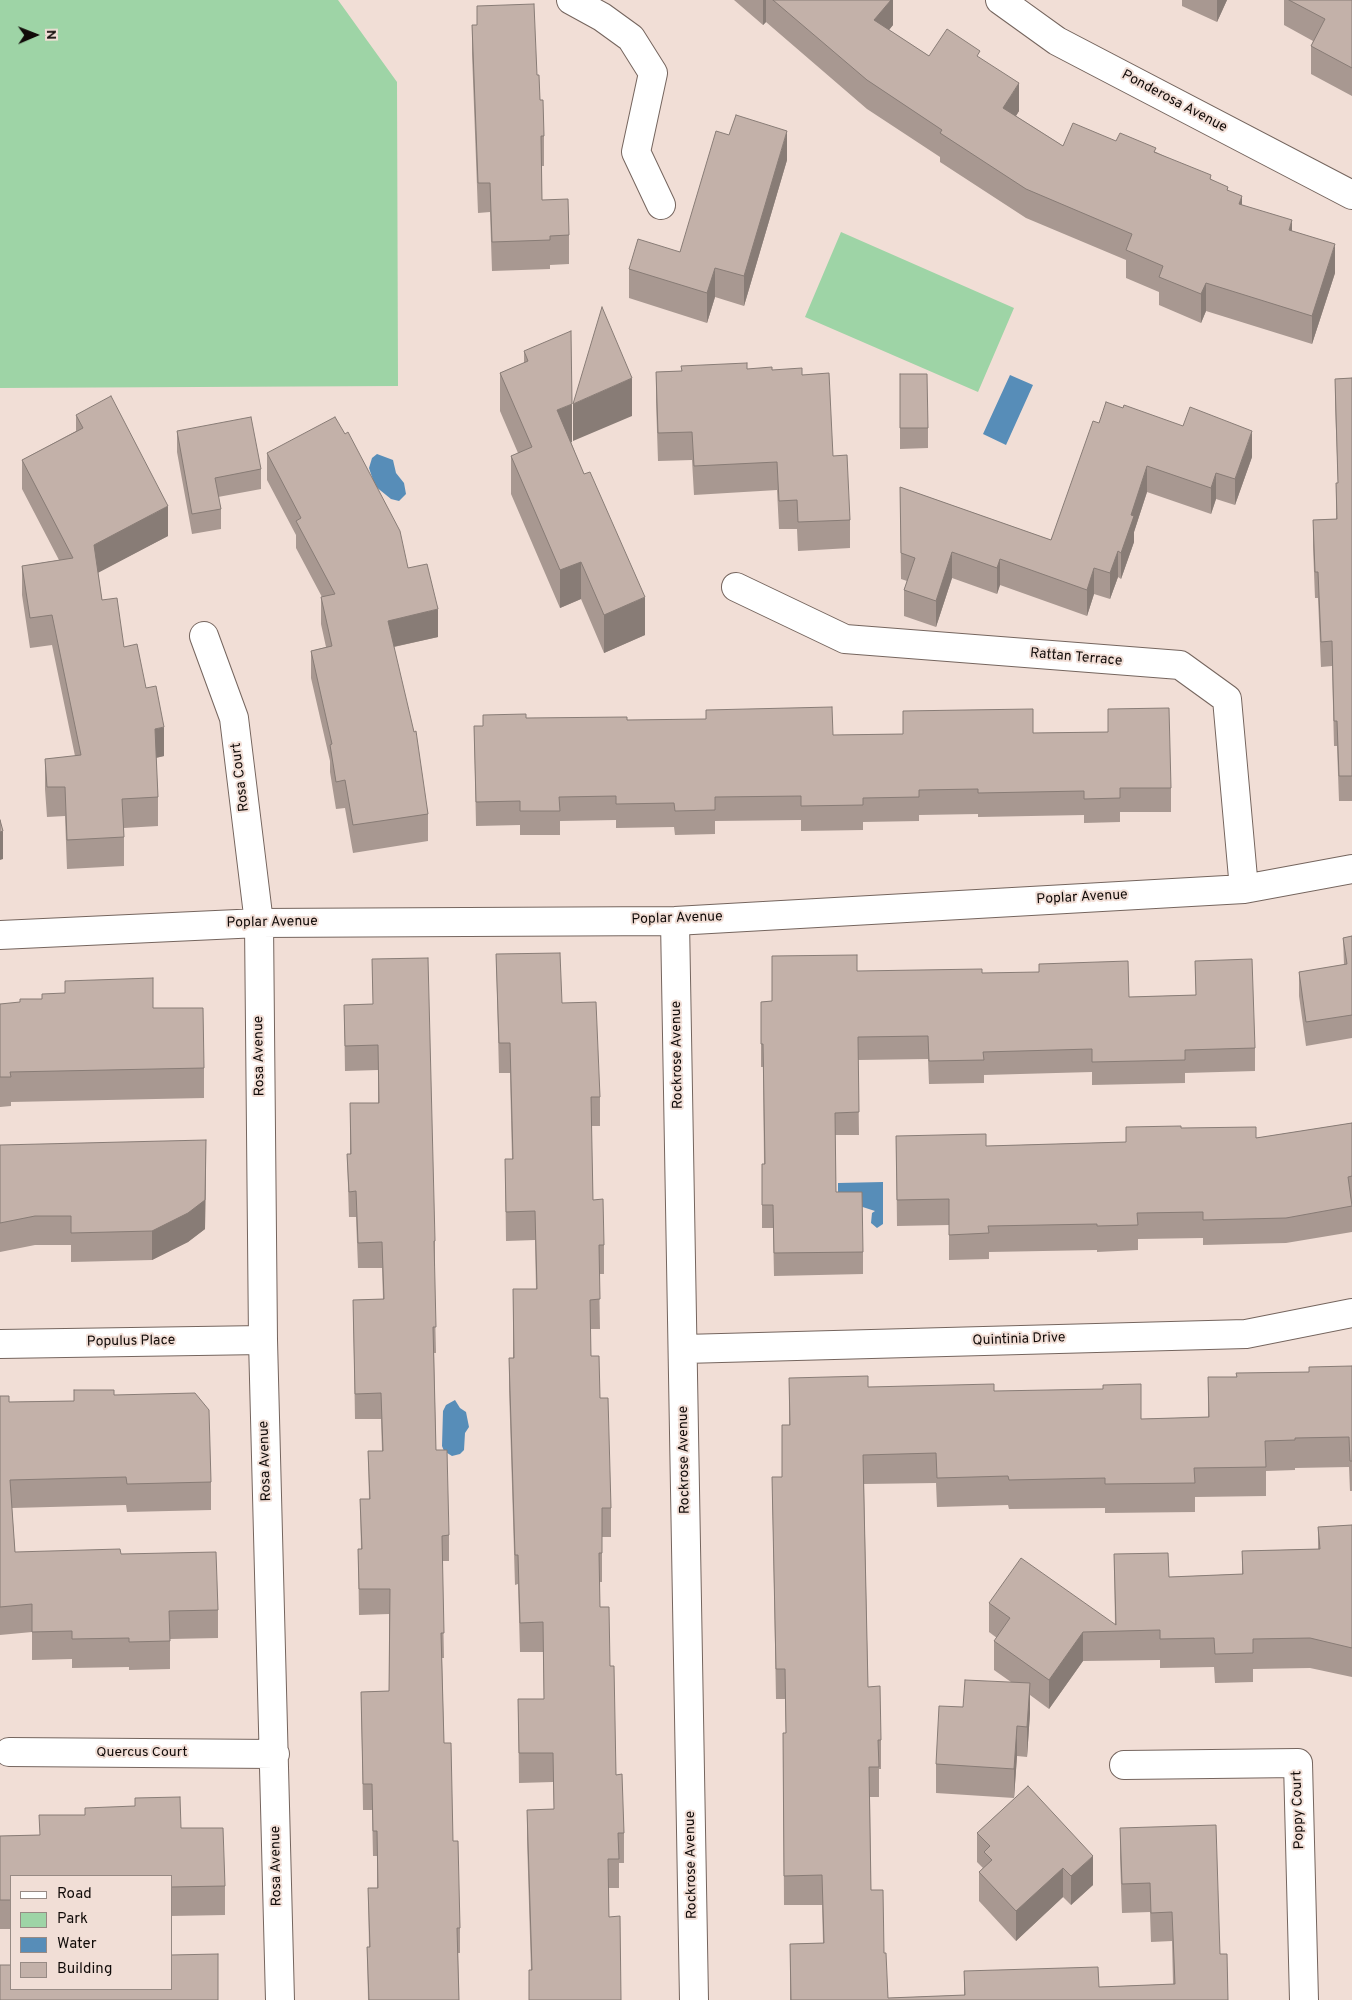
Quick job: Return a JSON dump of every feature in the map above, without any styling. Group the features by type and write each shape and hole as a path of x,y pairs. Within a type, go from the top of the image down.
{"street":[{"path":"571,0 602,16 631,38 653,73 636,152 661,205"},
{"name":"Ponderosa Avenue","path":"1000,0 1057,41 1352,195"},
{"name":"Rattan Terrace","path":"736,587 845,639 1180,665 1227,699 1244,889"},
{"name":"Rosa Court","path":"204,636 234,718 259,923"},
{"name":"Poplar Avenue","path":"0,935 259,923 675,921 1244,889 1352,869"},
{"name":"Rockrose Avenue","path":"675,921 694,2000"},
{"name":"Rosa Avenue","path":"259,923 263,1340 280,2000"},
{"name":"Quintinia Drive","path":"684,1350 1246,1334 1352,1313"},
{"name":"Populus Place","path":"0,1344 263,1340"},
{"name":"Quercus Court","path":"9,1752 275,1754"},
{"name":"Poppy Court","path":"1124,1764 1298,1763 1304,2000"}],"green space":[{"path":"0,0 338,0 397,82 398,386 0,388"},
{"path":"841,232 1014,308 978,392 805,317"}],"water":[{"path":"1010,375 1033,385 1006,445 983,434"},
{"path":"377,454 393,460 396,473 404,483 406,494 399,501 391,499 375,486 369,468 372,458"},
{"path":"883,1182 883,1224 877,1228 871,1223 872,1213 875,1211 838,1199 838,1183"},
{"path":"455,1400 460,1408 466,1412 469,1427 465,1433 464,1450 460,1454 452,1456 444,1451 442,1446 443,1411 446,1405"}],"building":[{"path":"773,0 891,0 874,20 929,56 947,29 980,51 977,56 1019,83 1003,108 1063,146 1073,123 1116,141 1120,133 1156,148 1154,152 1211,175 1210,179 1228,187 1227,190 1242,196 1239,204 1292,220 1289,230 1335,244 1312,316 1206,283 1201,294 1159,277 1163,266 1126,250 1132,234 1026,189 940,133 942,130 867,80"},
{"path":"1289,0 1352,0 1352,68 1311,46 1325,19"},
{"path":"534,4 537,75 539,75 540,100 543,100 544,136 541,136 542,200 568,199 569,235 550,236 550,240 492,242 490,183 478,183 472,25 477,25 477,6"},
{"path":"736,115 787,131 744,276 715,268 707,293 629,269 638,239 680,252 716,131 729,135"},
{"path":"602,307 632,378 573,404"},
{"path":"571,331 572,404 557,410 584,474 590,472 645,597 604,615 581,562 560,570 511,456 532,447 500,373 528,361 524,351"},
{"path":"747,363 747,369 772,367 772,370 802,368 802,375 829,373 833,456 847,455 850,520 798,522 797,500 779,501 777,462 694,466 692,432 658,433 656,372 682,371 681,366"},
{"path":"900,374 927,374 928,428 900,428"},
{"path":"1352,378 1352,776 1339,776 1337,721 1334,721 1332,641 1321,642 1318,572 1315,572 1313,520 1337,519 1336,483 1338,483 1335,379"},
{"path":"111,396 168,506 94,545 102,600 117,598 124,647 137,644 146,688 156,686 164,727 155,729 158,797 122,799 124,837 67,840 65,787 47,787 45,759 81,755 52,615 30,618 22,566 73,558 22,460 83,428 76,415"},
{"path":"1106,402 1123,408 1124,405 1183,426 1190,407 1252,431 1235,479 1216,473 1211,488 1147,466 1131,515 1134,516 1121,553 1118,551 1110,573 1094,568 1087,590 1000,559 997,568 952,552 936,601 904,590 915,558 901,553 900,487 1051,540 1093,421 1099,423"},
{"path":"251,417 261,469 215,478 221,509 192,514 177,431"},
{"path":"335,417 345,434 348,432 400,531 408,568 427,564 438,609 388,621 414,732 416,731 428,814 353,825 345,780 336,782 330,745 332,744 311,651 332,646 321,597 335,594 296,521 301,518 267,453"},
{"path":"832,707 833,735 903,734 903,711 1033,709 1033,733 1108,732 1108,709 1169,708 1171,788 1120,788 1120,798 1084,799 1084,791 978,793 978,789 919,790 919,797 863,798 863,805 801,806 801,796 715,797 715,810 675,811 674,803 616,804 616,796 559,797 560,811 520,811 520,801 476,802 474,726 483,726 483,715 526,714 526,718 627,717 627,720 706,719 706,710"},
{"path":"0,820 3,831 0,832"},
{"path":"1352,936 1352,1015 1306,1022 1299,972 1347,964 1343,938"},
{"path":"560,953 562,1003 596,1002 600,1097 591,1097 593,1200 603,1199 604,1245 599,1245 600,1299 590,1300 591,1356 599,1356 600,1398 608,1398 611,1508 602,1508 602,1553 599,1553 600,1607 609,1607 610,1666 614,1666 616,1775 622,1774 624,1833 618,1833 619,1859 608,1859 609,1917 620,1916 621,2000 529,2000 529,1970 532,1970 527,1810 554,1809 553,1753 519,1753 518,1699 544,1699 543,1622 520,1623 518,1555 515,1555 509,1358 514,1358 513,1289 537,1289 535,1211 506,1212 505,1159 513,1159 510,1043 499,1043 496,954"},
{"path":"857,955 857,971 982,969 982,973 1039,972 1039,964 1128,961 1129,997 1196,995 1195,961 1252,959 1255,1048 1185,1050 1185,1060 1092,1062 1092,1049 983,1052 984,1060 929,1061 928,1036 858,1037 859,1112 835,1113 836,1192 862,1192 863,1252 774,1253 773,1205 762,1205 762,1164 765,1164 761,1002 772,1001 772,956"},
{"path":"428,958 435,1241 436,1327 433,1327 436,1450 447,1450 449,1535 442,1536 444,1633 441,1633 444,1743 451,1743 453,1841 458,1841 460,1928 457,1928 459,2000 369,2000 367,1947 370,1947 368,1888 378,1888 377,1831 373,1831 372,1784 363,1784 361,1692 389,1691 390,1589 359,1589 358,1549 362,1549 360,1499 370,1499 368,1451 383,1451 381,1393 355,1394 353,1300 384,1299 382,1242 358,1243 356,1191 349,1192 347,1154 351,1154 350,1103 379,1103 378,1045 345,1046 344,1005 373,1004 372,959"},
{"path":"153,978 153,1008 203,1008 204,1068 10,1072 11,1077 0,1077 0,1004 20,1002 20,999 42,999 42,994 65,993 65,981"},
{"path":"1352,1123 1352,1176 1348,1177 1352,1206 1286,1218 1203,1220 1203,1212 1137,1213 1138,1225 988,1226 989,1233 949,1235 949,1199 897,1200 896,1136 986,1134 986,1146 1126,1142 1126,1127 1256,1127 1256,1138"},
{"path":"206,1140 205,1200 188,1213 152,1231 71,1233 71,1216 35,1216 0,1223 0,1145"},
{"path":"1352,1366 1352,1461 1350,1461 1349,1437 1295,1438 1295,1440 1265,1441 1266,1467 1194,1468 1195,1483 1105,1484 1105,1478 1009,1480 1008,1476 937,1478 936,1453 863,1455 868,1687 880,1686 881,1740 878,1740 879,1767 869,1767 871,1890 883,1890 884,1953 886,1953 888,1998 965,1995 964,1971 1098,1967 1099,1987 1175,1984 1172,1912 1151,1913 1150,1883 1122,1884 1120,1828 1216,1825 1220,1954 1227,1954 1228,2000 791,2000 790,1944 824,1943 822,1875 784,1876 783,1733 786,1733 785,1669 776,1669 772,1477 782,1477 782,1425 790,1425 789,1378 868,1376 868,1387 994,1384 994,1391 1103,1389 1103,1385 1141,1384 1141,1419 1209,1417 1208,1377 1237,1377 1236,1373 1309,1372 1309,1367"},
{"path":"74,1390 114,1390 114,1395 195,1393 209,1410 211,1482 127,1484 126,1477 10,1480 15,1552 120,1549 121,1554 216,1552 218,1610 169,1611 170,1641 129,1642 129,1638 72,1639 72,1631 32,1632 32,1604 0,1607 0,1396 9,1396 9,1402 74,1401"},
{"path":"1352,1525 1352,1648 1310,1638 1253,1639 1253,1653 1215,1654 1214,1638 1160,1639 1160,1630 1083,1632 1049,1680 994,1641 1010,1618 989,1603 1021,1558 1116,1625 1114,1554 1168,1553 1169,1577 1243,1574 1242,1551 1320,1549 1318,1527"},
{"path":"965,1680 1030,1683 1027,1727 1017,1726 1014,1769 936,1764 939,1706 963,1707"},
{"path":"1028,1786 1093,1856 1071,1876 1063,1868 1016,1911 979,1872 992,1860 984,1852 990,1846 977,1833"},
{"path":"180,1797 181,1828 223,1828 225,1886 172,1887 172,1875 10,1875 10,1900 0,1900 0,1836 40,1835 39,1815 85,1815 85,1808 135,1806 135,1798"},
{"path":"218,1954 218,2000 0,2000 0,1965 10,1965 10,1990 172,1990 172,1955"}]}
